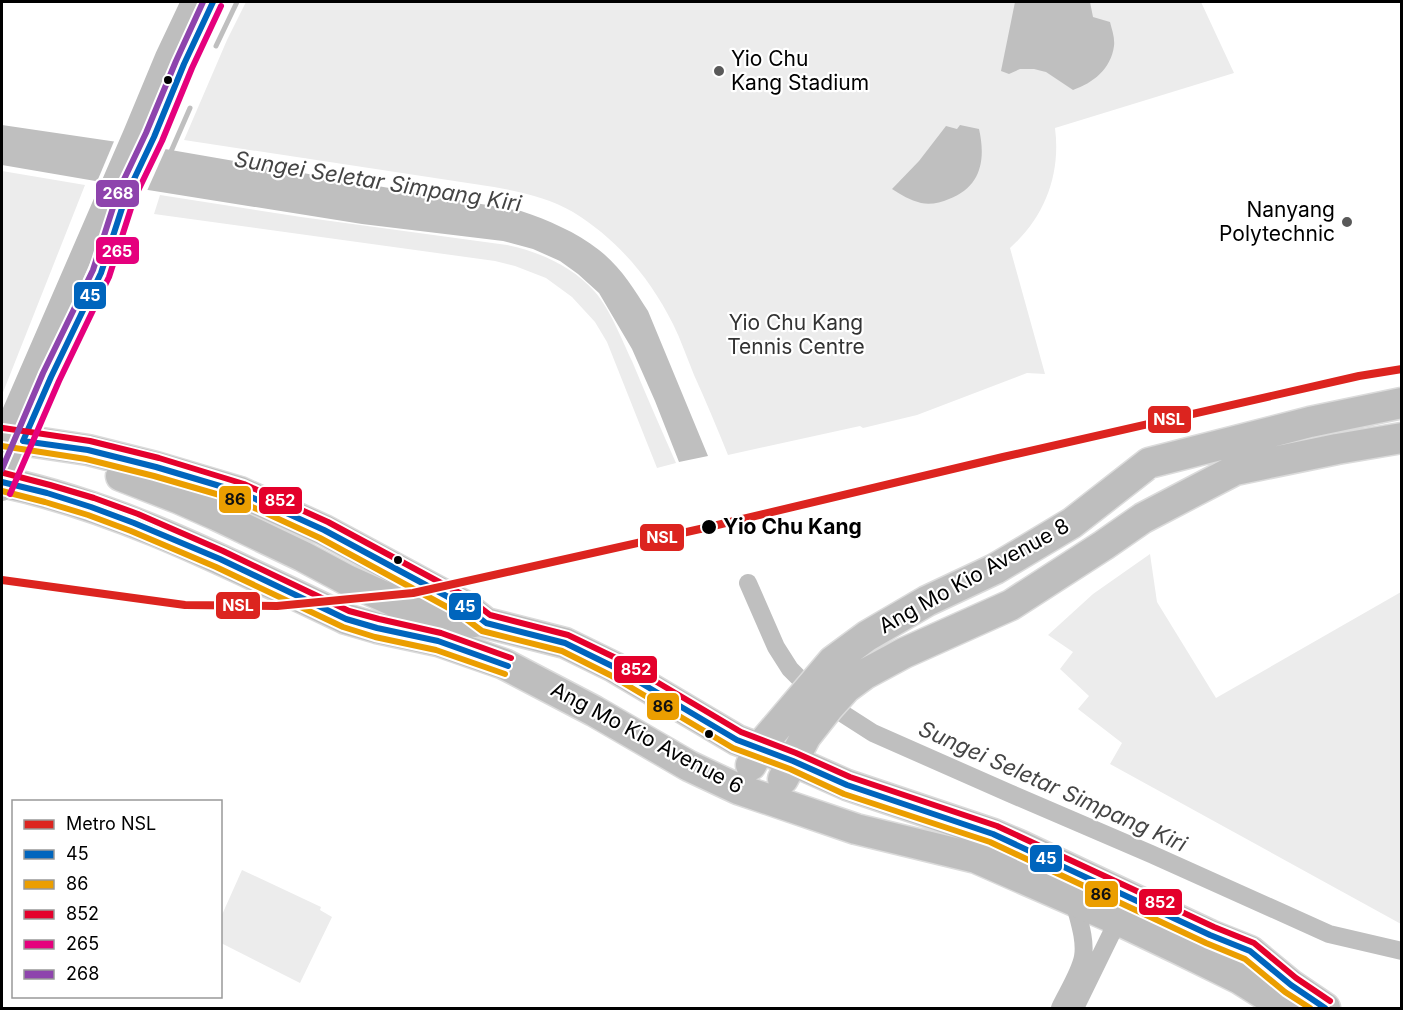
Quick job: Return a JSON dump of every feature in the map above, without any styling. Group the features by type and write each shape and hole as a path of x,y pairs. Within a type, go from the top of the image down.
{"main road":[{"name":"Ang Mo Kio Avenue 8","path":"772,800 792,741 833,661 867,636 927,601 995,569 1072,523 1149,463 1310,422 1401,403"},
{"name":"Ang Mo Kio Avenue 8","path":"792,741 846,688 865,674 904,653 1011,605 1143,518 1235,470 1401,438"},
{"name":"Ang Mo Kio Avenue 6","path":"1286,1008 1240,979 1118,920 976,858 856,829 738,789 689,765 594,711 504,664 438,641 346,619 149,528 102,510 24,487 6,459 70,447 156,467 240,492 324,530 463,605 486,623 565,643 614,667 732,738 759,749 792,741 847,785 1019,845 1250,951 1291,985 1324,1008"},
{"path":"738,789 759,749"}],"street":[{"path":"144,135 166,57 192,2"},
{"path":"6,459 144,135 184,64 213,2"},
{"path":"1060,1008 1083,956 1083,940 1074,901"},
{"path":"1075,1008 1118,920"}],"green space":[{"name":"Yio Chu Kang Tennis Centre","path":"246,2 1201,2 1234,73 1055,128 1055,162 1048,194 1033,223 1010,248 1045,374 1027,373 917,415 728,455 676,330 654,291 618,247 573,212 545,199 494,187 184,140"},
{"path":"2,171 85,185 2,395"},
{"path":"160,195 507,245 555,261 586,283 606,307 676,463 657,468 607,342 595,322 572,297 546,278 495,261 154,214"},
{"path":"1150,554 1157,602 1216,698 1401,592 1401,924 1110,764 1122,743 1078,709 1089,696 1060,669 1073,652 1048,635 1093,594"},
{"path":"242,870 321,907 320,910 332,917 300,983 222,944 222,915"}],"shaded area":[{"path":"1015,2 1090,2 1093,17 1110,22 1113,34 1112,54 1105,68 1094,79 1073,90 1046,72 1020,69 1009,74 1001,71"},
{"path":"2,125 165,149 521,211 562,227 607,256 643,303 708,456 679,462 632,349 599,293 560,261 533,249 503,241 362,224 2,165"},
{"path":"960,125 979,129 981,140 979,171 968,187 960,194 946,200 928,204 913,200 892,189 919,161 946,126 957,129"}],"pier":[{"path":"115,139 167,146 146,193 96,184"}],"waterway":[{"path":"216,46 237,2"},
{"path":"169,156 190,108"},
{"name":"Sungei Seletar Simpang Kiri","path":"748,583 776,647 790,669 820,699 873,733 1329,934 1402,951"}],"metro line":[{"name":"NSL","path":"2,580 185,605 277,606 413,593 709,527 1359,376 1402,369"}],"transit line":[{"name":"268","path":"2,469 43,373 93,270 118,192 203,2"},
{"name":"45","path":"213,2 126,196 101,273 23,441 88,450 240,492 324,530 463,605 486,623 565,643 614,667 737,740 847,785 993,834 1210,935 1250,951 1291,985 1325,1008"},
{"name":"265","path":"10,494 59,381 109,277 134,199 221,6"},
{"name":"852","path":"3,428 90,441 159,458 244,484 328,522 467,597 490,615 568,635 618,659 741,732 850,777 997,826 1214,927 1254,943 1296,978 1330,1001"},
{"name":"86","path":"2,446 86,459 237,500 320,538 458,613 482,631 562,651 610,675 733,748 790,769 844,794 990,842 1245,959 1285,992 1310,1008"},
{"name":"852","path":"4,473 94,498 138,514 223,551 349,611 441,633 511,658"},
{"name":"45","path":"2,482 47,493 134,523 220,559 346,619 438,641 508,666"},
{"name":"86","path":"2,491 88,515 131,531 216,567 343,627 375,637 436,650 505,674"}],"place":[{"name":"Yio Chu Kang Stadium","path":"719,71"},
{"name":"Nanyang Polytechnic","path":"1347,222"},
{"name":"Yio Chu Kang","path":"709,527"}]}
